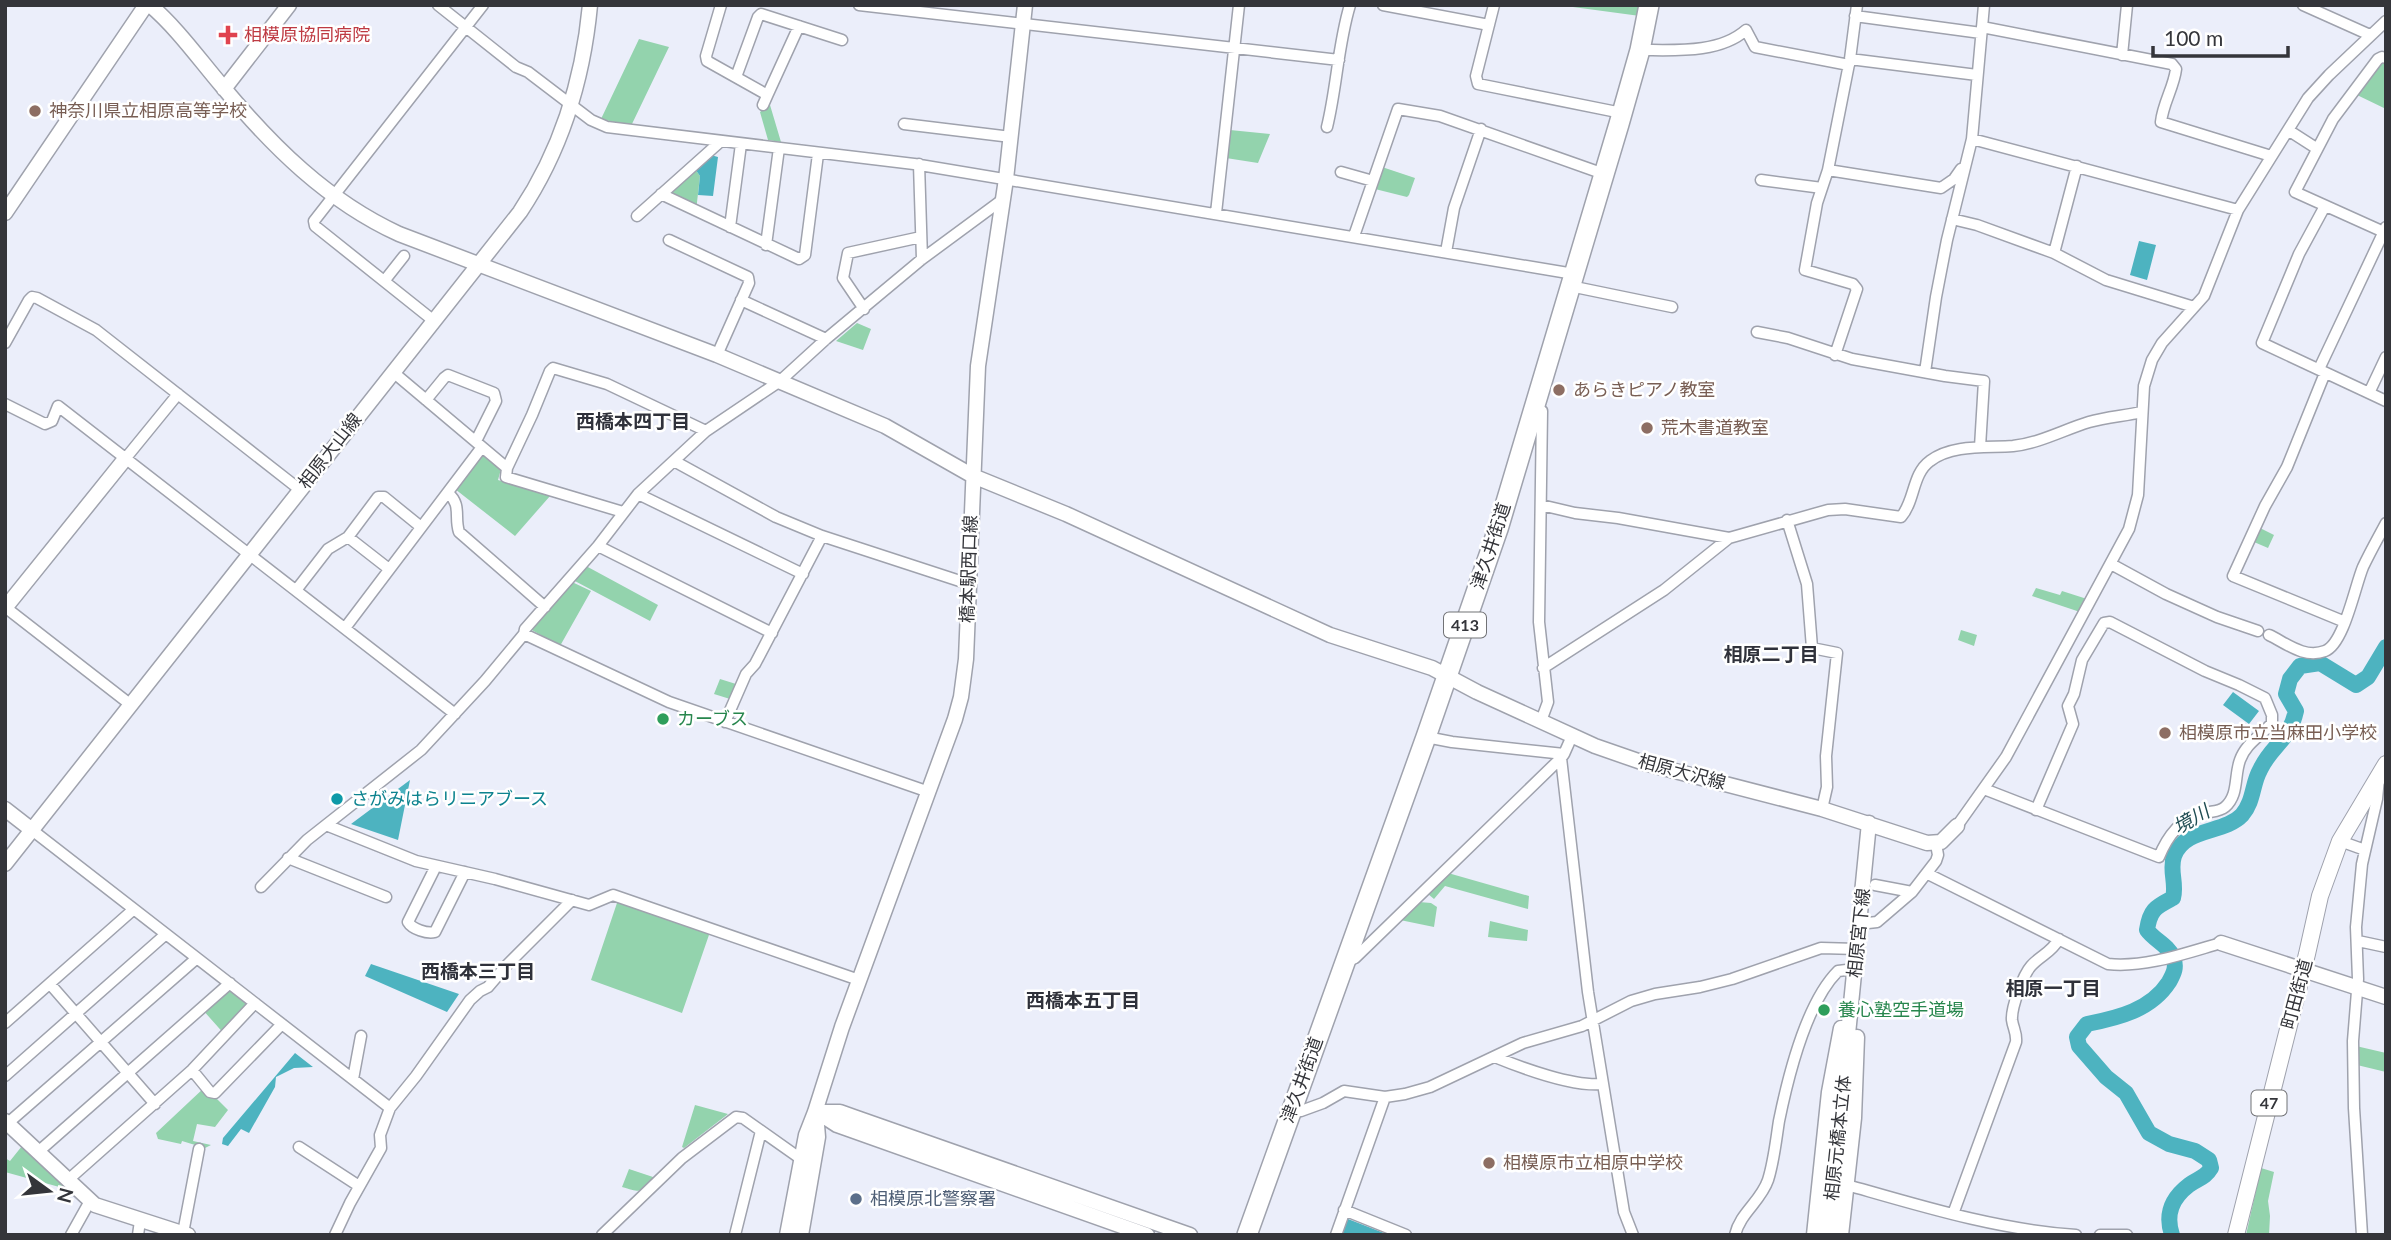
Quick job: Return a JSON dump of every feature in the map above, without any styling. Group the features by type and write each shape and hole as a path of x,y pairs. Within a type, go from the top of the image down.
{"highway":[{"name":"津久井街道","path":"1247,1235 1426,737 1497,529 1622,113 1640,50 1649,5"}],"main road":[{"name":"町田街道","path":"2236,1235 2320,896 2340,841 2383,769"}],"street":[{"name":"相原大沢線","path":"148,5 168,22 224,89 303,173 333,196 386,228 478,266 717,355 895,431 973,476 1066,514 1330,635 1432,668 1572,736 1644,763 1822,809 1932,843"},
{"path":"5,213 148,5"},
{"path":"224,89 289,5"},
{"path":"438,5 571,106 607,127 919,164 1354,236 1446,252 1572,280 1672,307"},
{"path":"434,320 314,224 315,218 483,5"},
{"name":"相原大山線","path":"5,864 520,212 552,156 571,106 587,36 590,5"},
{"path":"722,5 706,59 736,77 765,101 799,26"},
{"path":"859,5 1339,60"},
{"name":"橋本駅西口線","path":"787,1235 806,1135 961,697 966,659 978,366 1006,178 1025,5"},
{"path":"1216,213 1239,5"},
{"path":"1327,127 1336,87 1343,29 1350,5"},
{"path":"1383,5 1489,26"},
{"path":"1494,5 1476,76 1480,85 1622,113"},
{"path":"1924,372 1952,219 1972,139 1984,5"},
{"path":"2122,55 2127,5"},
{"path":"2303,5 2370,35"},
{"path":"1835,355 1857,289 1853,284 1805,270 1828,170 1856,11 1982,30 2172,64 2175,67 2173,84 2165,100 2161,119 2163,124 2271,156"},
{"path":"736,77 759,15 763,14 842,40"},
{"path":"1860,924 1877,922 1912,892 1928,874 1938,857 1932,843 1947,838 2006,757 2129,529 2136,506 2144,386 2152,360 2162,343 2209,286 2238,210 2317,87 2386,21"},
{"path":"1640,50 1693,50 1734,38 1746,30 1755,47 1849,62 1977,75"},
{"path":"2345,622 2233,576 2265,506 2287,467 2322,371 2385,231 2295,192 2333,118 2378,59 2386,58"},
{"path":"1354,236 1398,109 1440,116 1604,174"},
{"path":"904,124 1011,137"},
{"path":"1446,252 1454,208 1481,129"},
{"path":"2288,130 2316,148"},
{"path":"1972,139 2238,210"},
{"path":"636,216 721,141"},
{"path":"730,227 741,144"},
{"path":"766,245 779,148"},
{"path":"661,194 794,258 802,258 805,255 818,154"},
{"path":"1828,170 1941,188 1957,176 1967,157"},
{"path":"919,164 922,259"},
{"path":"2054,253 2077,166"},
{"path":"1341,172 1373,181"},
{"path":"1761,180 1822,188"},
{"path":"261,887 288,858 326,825 421,750 524,634 525,629 638,494 706,431 780,382 826,339 922,259 1002,200"},
{"path":"2325,206 2299,254 2262,343 2386,401"},
{"path":"1952,219 1977,225 2054,253 2106,280 2194,307"},
{"path":"864,309 843,278 848,253 921,237"},
{"path":"669,240 748,277 749,284 717,355"},
{"path":"385,280 404,256"},
{"path":"5,343 29,300 34,296 96,330 299,489"},
{"path":"741,300 826,339"},
{"path":"1756,332 1788,338 1835,355 1885,366 1984,381 1980,447"},
{"path":"2369,393 2386,357"},
{"path":"623,512 505,476 553,368 607,384 706,431"},
{"path":"393,372 507,468"},
{"path":"345,628 448,493 479,444 496,401 494,393 448,375 426,400"},
{"path":"131,705 5,607 178,394"},
{"path":"5,404 45,424 52,421 58,406 455,714"},
{"path":"1534,406 1542,411 1539,622 1548,702 1541,721"},
{"path":"1543,668 1664,590 1729,538 1828,510 1845,509 1901,517 1907,509 1924,465 1945,453 2044,440 2089,422 2142,412"},
{"path":"674,461 776,517 822,536 969,584"},
{"path":"448,493 454,499 458,510 459,532 545,607"},
{"path":"638,494 803,574"},
{"path":"297,589 328,549 348,537 381,497 421,527"},
{"path":"1541,505 1729,538"},
{"path":"1787,520 1807,584 1812,648 1837,653 1826,756 1827,787 1822,809"},
{"path":"2111,564 2166,594 2217,617 2263,633 2297,651 2324,651 2334,642 2345,622 2362,569 2386,523"},
{"path":"725,722 746,673 755,664 772,634 822,536"},
{"path":"348,537 389,569"},
{"path":"598,545 772,634"},
{"path":"1984,789 2036,810 2159,857 2167,841 2186,820 2197,814 2221,810 2228,804 2235,793 2243,754 2249,744 2270,726 2272,715 2265,698 2205,671 2110,622 2104,623 2082,660 2074,694 2068,706 2073,724 2036,810"},
{"path":"524,634 669,702 929,792"},
{"path":"1344,962 1355,958 1563,756 1572,736"},
{"path":"1426,737 1563,756"},
{"path":"1563,756 1593,1021 1624,1212 1633,1235"},
{"path":"2362,1235 2354,1108 2353,1041 2358,989 2356,927 2365,849 2383,769"},
{"path":"5,809 390,1108"},
{"name":"相原宮下線","path":"1848,1042 1869,823"},
{"path":"326,825 416,862 589,905 613,895 859,980"},
{"path":"2340,841 2365,849"},
{"path":"288,858 386,897"},
{"path":"436,866 408,922 411,926 429,933 435,932 465,873"},
{"path":"1928,874 2108,964 2124,965 2162,958 2221,943 2386,997"},
{"path":"1875,885 1912,892"},
{"path":"335,1235 381,1148 380,1135 390,1108 470,1000 488,987 572,900"},
{"path":"5,1023 134,909"},
{"path":"5,1076 166,934"},
{"path":"1953,1214 2016,1042 2012,1019 2024,977 2031,966 2052,950 2059,939"},
{"path":"2357,941 2386,947"},
{"path":"1290,1112 1323,1103 1344,1091 1385,1097 1430,1087 1523,1043 1593,1021 1630,1001 1722,981 1772,967 1821,948 1857,949"},
{"path":"197,958 6,1122 90,1201 139,1228 185,1234 200,1149"},
{"path":"1735,1235 1741,1219 1760,1196 1768,1178 1784,1101 1812,1009 1835,974 1843,969 1855,969"},
{"path":"38,1152 230,983"},
{"path":"50,984 155,1104"},
{"path":"1841,1235 1854,1118 1857,1028 1853,987"},
{"path":"68,1180 192,1070 255,1003"},
{"path":"1814,1235 1829,1092 1843,1021 1852,1004"},
{"path":"192,1070 210,1091 218,1092 282,1024"},
{"path":"353,1079 361,1036"},
{"name":"相原元橋本立体","path":"1828,1235 1848,1042"},
{"path":"1495,1057 1532,1070 1576,1081 1603,1084"},
{"path":"1336,1235 1385,1097"},
{"path":"816,1112 837,1125 1147,1235"},
{"path":"816,1112 840,1112 854,1116 1190,1235"},
{"name":"橋本駅西口線","path":"802,1235 818,1137 816,1112"},
{"path":"602,1235 682,1158 736,1117 743,1118 801,1159"},
{"path":"735,1235 761,1131"},
{"path":"299,1147 359,1186"},
{"path":"1847,1185 1953,1214 2040,1232 2076,1235"},
{"path":"71,1235 90,1201"},
{"path":"1344,1210 1406,1235"},
{"path":"2100,1235 2127,1235"}],"green space":[{"path":"1558,5 1642,5 1640,16"},
{"path":"639,39 669,47 631,126 601,119"},
{"path":"2383,60 2386,61 2386,109 2357,95"},
{"path":"770,105 781,142 768,140 760,112"},
{"path":"1230,130 1270,134 1258,163 1226,158"},
{"path":"693,166 700,176 696,211 661,194"},
{"path":"1382,167 1415,178 1407,197 1375,189"},
{"path":"857,323 871,329 863,350 836,341"},
{"path":"482,455 501,469 498,480 550,496 515,536 455,489"},
{"path":"2258,527 2274,535 2268,548 2254,542"},
{"path":"586,566 658,605 650,621 573,580"},
{"path":"572,582 591,591 560,646 530,629"},
{"path":"2036,588 2060,595 2062,591 2087,599 2080,612 2032,596"},
{"path":"1961,630 1977,635 1974,646 1958,640"},
{"path":"720,679 736,684 730,699 714,694"},
{"path":"1448,873 1529,896 1528,909 1445,886 1434,899 1428,894"},
{"path":"618,900 710,932 682,1013 591,980"},
{"path":"1419,902 1431,903 1437,907 1434,927 1400,920"},
{"path":"1490,921 1528,930 1527,941 1488,937"},
{"path":"230,983 255,1003 226,1036 202,1009"},
{"path":"2356,1046 2386,1053 2386,1072 2357,1065"},
{"path":"205,1087 228,1110 215,1127 197,1124 193,1141 211,1145 205,1148 182,1141 181,1144 158,1139 156,1133"},
{"path":"695,1105 728,1114 684,1148 682,1147"},
{"path":"22,1146 63,1184 63,1188 5,1172 5,1158 10,1161"},
{"path":"2261,1168 2274,1172 2268,1201 2269,1235 2246,1235"},
{"path":"629,1169 656,1178 641,1190 622,1187"}],"water":[{"path":"707,154 718,157 713,196 698,195 700,176 693,166"},
{"path":"2139,241 2156,245 2147,280 2130,275"},
{"path":"2233,692 2259,711 2249,724 2223,705"},
{"path":"410,780 398,840 351,824"},
{"path":"371,964 459,994 447,1012 365,976"},
{"path":"295,1053 313,1067 294,1068 276,1077 275,1087 249,1133 241,1129 228,1146 222,1144 223,1138"},
{"path":"1348,1219 1389,1235 1342,1235"}],"waterway":[{"name":"境川","path":"2172,1235 2169,1220 2174,1201 2183,1190 2209,1171 2209,1160 2195,1151 2169,1144 2149,1133 2126,1093 2106,1077 2079,1046 2077,1037 2087,1024 2110,1019 2143,1006 2162,992 2169,982 2175,964 2173,957 2147,930 2155,910 2173,898 2174,856 2187,840 2234,821 2246,810 2260,770 2293,721 2296,711 2286,694 2290,679 2300,666 2320,663 2356,685 2368,677 2386,647"}],"place":[{"name":"相模原協同病院","path":"228,35"},
{"name":"神奈川県立相原高等学校","path":"35,111"},
{"name":"あらきピアノ教室","path":"1559,390"},
{"name":"荒木書道教室","path":"1647,428"},
{"name":"カーブス","path":"663,719"},
{"name":"相模原市立当麻田小学校","path":"2165,733"},
{"name":"さがみはらリニアブース","path":"337,799"},
{"name":"養心塾空手道場","path":"1824,1010"},
{"name":"相模原市立相原中学校","path":"1489,1163"},
{"name":"相模原北警察署","path":"856,1199"}],"district":[{"name":"西橋本四丁目","path":"633,421"},
{"name":"相原二丁目","path":"1771,654"},
{"name":"西橋本三丁目","path":"478,971"},
{"name":"相原一丁目","path":"2053,988"},
{"name":"西橋本五丁目","path":"1083,1000"}]}
